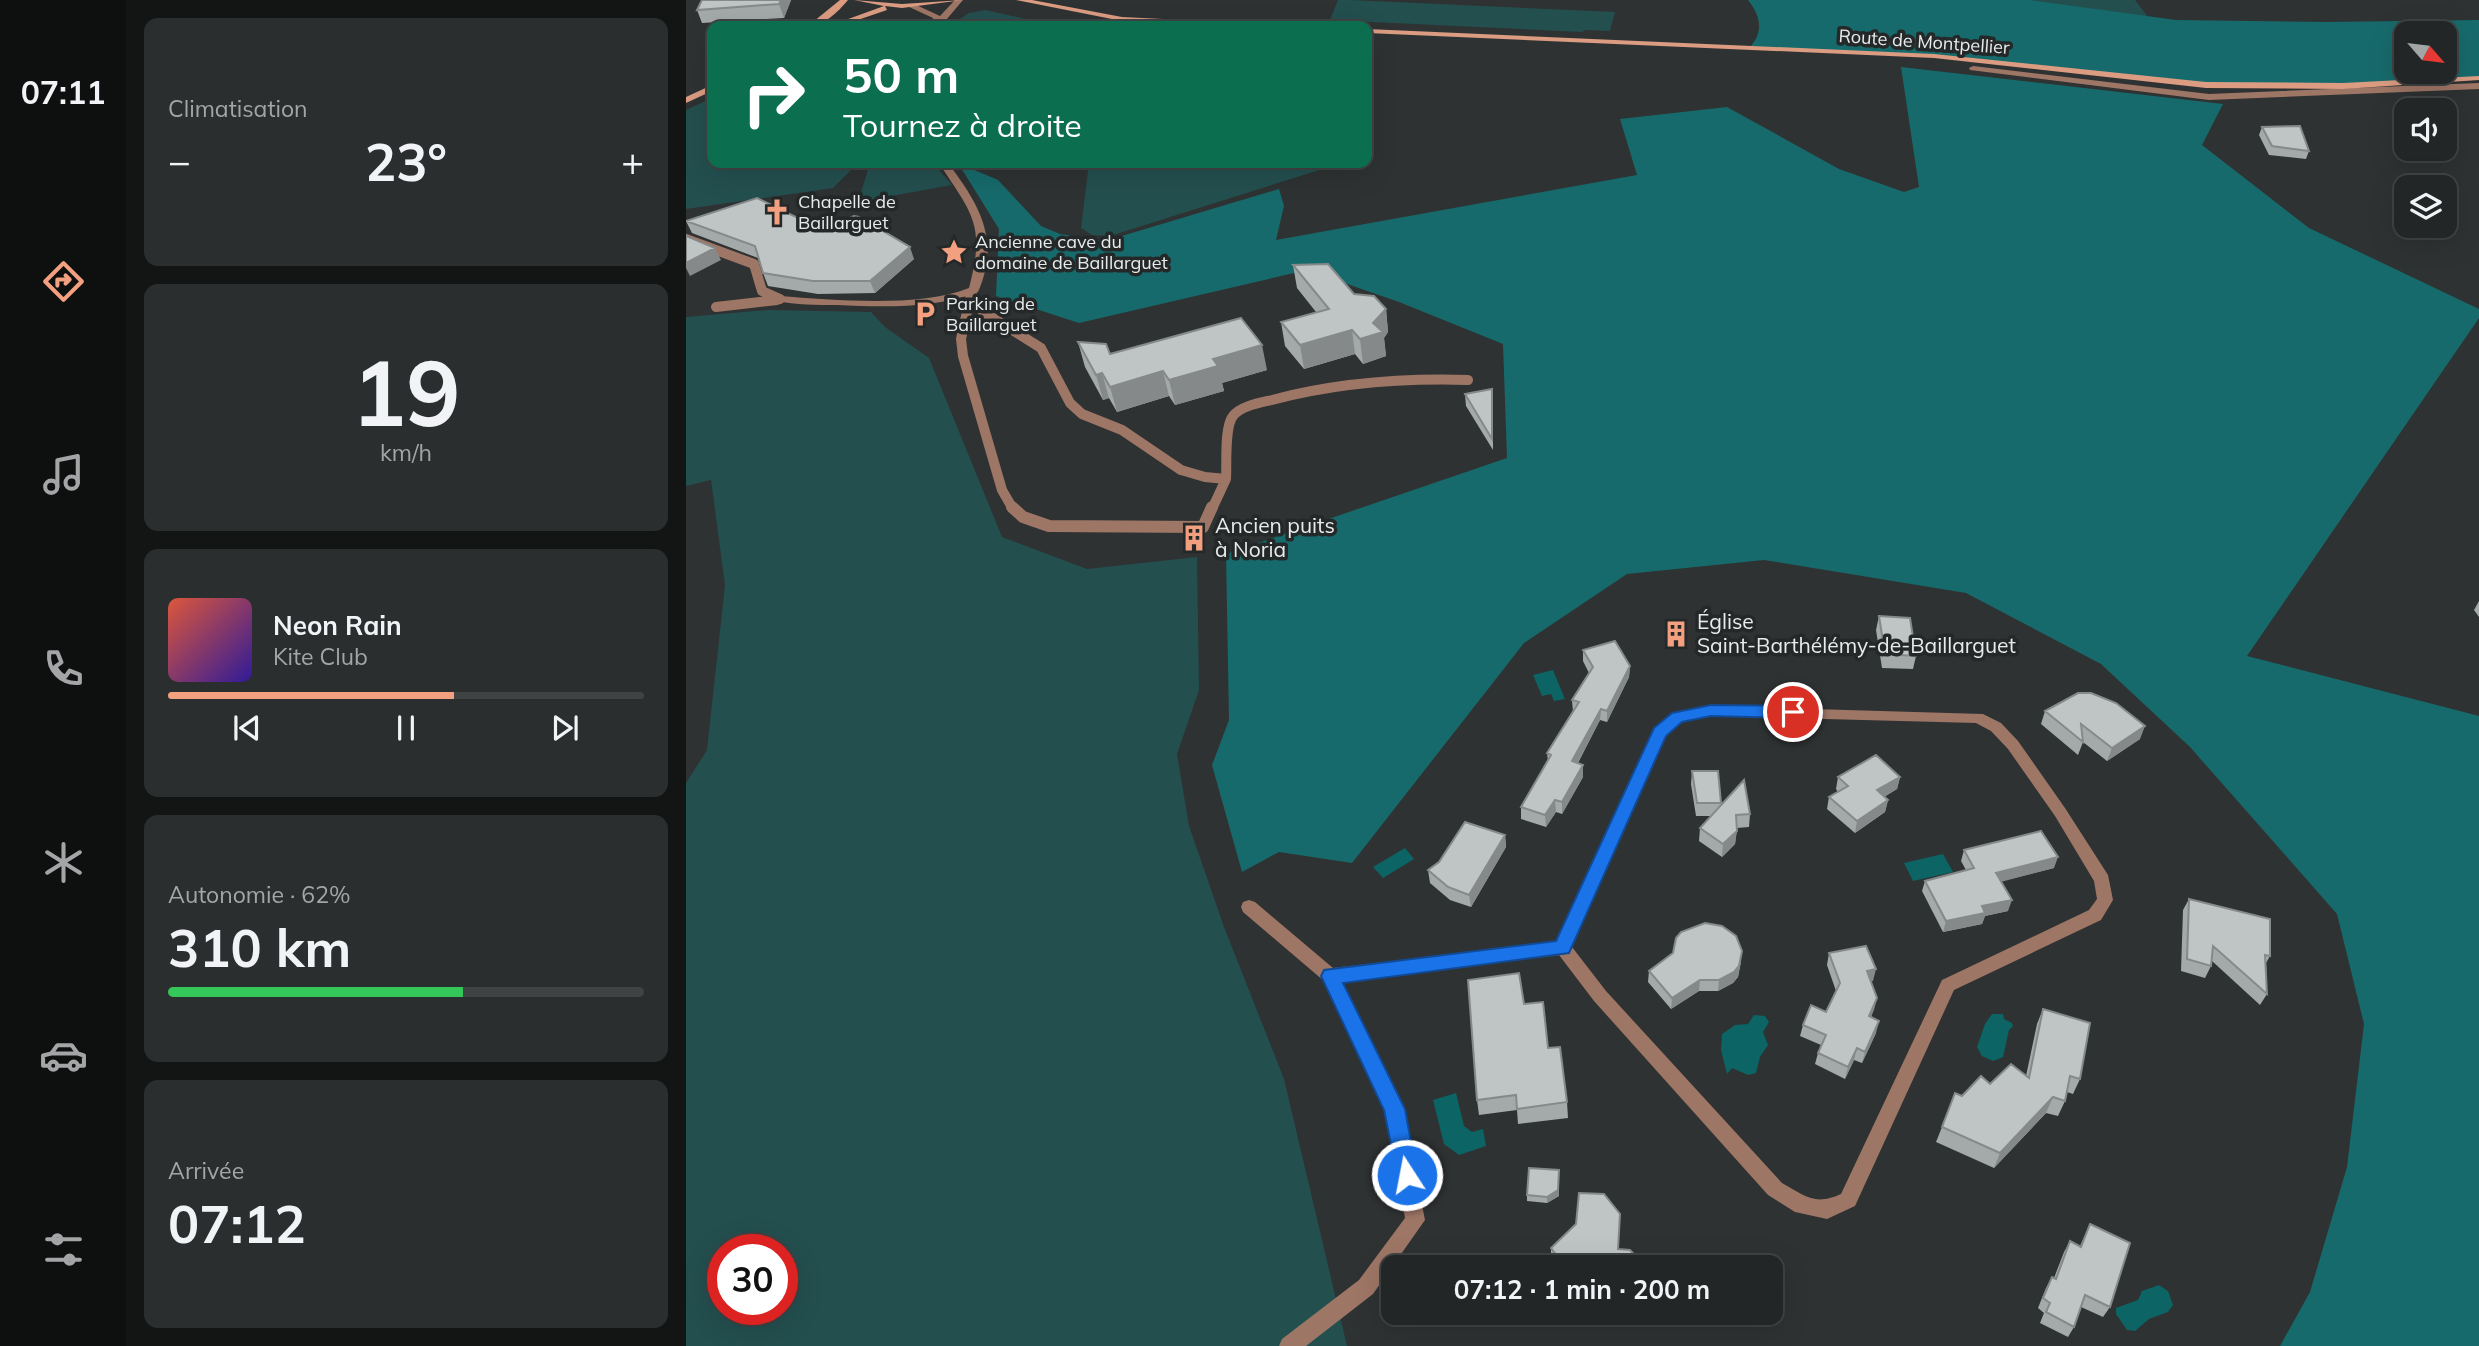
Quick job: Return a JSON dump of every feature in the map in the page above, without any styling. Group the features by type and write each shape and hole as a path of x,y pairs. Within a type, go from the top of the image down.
{"main road":[{"path":"819,21 844,0"},
{"path":"858,0 894,6 959,0"},
{"path":"1020,0 1093,15 1170,21"},
{"path":"1067,0 1151,20"},
{"path":"845,21 894,6"},
{"name":"Route de Montpellier","path":"1372,31 1934,56 2218,85 2343,86 2479,78"},
{"path":"686,100 707,90"}],"street":[{"path":"941,21 959,0"},
{"path":"911,6 932,13 937,17 937,21"},
{"path":"1973,68 2209,96 2479,86"},
{"path":"780,299 904,301 971,293 976,286 981,260 981,228 974,204 947,168"},
{"path":"1711,710 1978,718 1996,727 2013,745 2060,812 2102,880 2105,900 2095,915 1948,985 1848,1200 1826,1210 1802,1205 1775,1189 1600,996 1563,948 1654,742 1678,717 1711,710"},
{"path":"1249,907 1330,976 1394,1109 1415,1220 1366,1287 1289,1346"},
{"path":"1330,976 1563,948"}],"lane":[{"path":"686,239 754,264 762,291 780,299"},
{"path":"971,293 982,311 1041,348 1070,403 1082,414 1122,430 1181,470 1205,477 1226,479"},
{"path":"971,293 961,340 963,356 1002,490 1013,509 1023,517 1049,526 1203,527 1226,479 1229,422 1234,413 1241,409 1290,396 1372,382 1468,380"},
{"path":"716,307 780,299"}],"shaded area":[{"path":"1338,0 1615,12 1610,31 1582,32 1330,20"},
{"path":"1748,0 2031,0 2176,20 2394,21 2394,83 2343,86 2206,85 1934,56 1749,48 1759,30 1758,18"},
{"path":"2031,0 2135,0 2148,17"},
{"path":"985,10 1036,21 957,21 969,13"},
{"path":"2479,20 2479,78 2457,79 2457,21 2403,21"},
{"path":"1901,67 2223,104 2202,145 2309,228 2479,309 2479,318 2247,656 2479,716 2479,1346 2280,1346 2310,1292 2347,1167 2364,1024 2337,914 2190,747 2101,664 1966,593 1764,560 1627,574 1524,643 1352,863 1279,852 1242,872 1212,765 1229,720 1226,554 1507,458 1503,344 1399,302 1307,270 1079,323 996,296 999,229 961,168 970,168 998,180 1041,226 1060,234 1105,241 1279,189 1284,206 1276,240 1637,175 1620,119 1727,107 1839,169 1904,192 1919,187"},
{"path":"707,100 707,168 853,168 833,188 686,209 686,110"},
{"path":"868,168 937,168 952,185 858,202"},
{"path":"1088,168 1326,168 1110,236 1092,235 1081,228"},
{"path":"768,310 871,312 885,327 929,358 1002,537 1087,569 1197,557 1199,690 1177,754 1189,826 1224,927 1284,1079 1347,1346 686,1346 686,783 707,750 725,585 711,480 686,486 686,317"},
{"path":"1553,670 1565,699 1554,701 1551,694 1542,696 1533,675"},
{"path":"1405,848 1414,859 1383,878 1373,867"},
{"path":"1943,854 1953,872 1913,881 1904,863"},
{"path":"1992,1014 2003,1014 2004,1019 2013,1026 2009,1030 2003,1057 1993,1061 1982,1056 1977,1047 1985,1024"},
{"path":"1754,1015 1765,1016 1769,1022 1763,1032 1768,1045 1760,1057 1756,1073 1748,1075 1732,1068 1727,1074 1721,1050 1722,1034 1735,1025 1748,1024"},
{"path":"1456,1093 1464,1126 1472,1132 1483,1129 1486,1146 1459,1155 1444,1144 1433,1100"},
{"path":"2159,1285 2168,1291 2173,1305 2168,1312 2149,1319 2135,1331 2127,1330 2116,1314 2116,1308 2138,1300 2142,1291"}],"building":[{"path":"702,0 781,0 779,4 697,10"},
{"path":"2300,126 2309,151 2272,146 2262,127"},
{"path":"757,198 822,230 854,216 859,217 910,247 870,281 813,281 763,273 755,246 686,221"},
{"path":"686,236 715,248 686,263"},
{"path":"1328,264 1354,294 1374,296 1386,309 1373,323 1383,332 1360,339 1352,330 1300,345 1281,322 1329,309 1293,265"},
{"path":"1241,318 1262,345 1213,359 1218,366 1169,380 1163,371 1110,387 1102,373 1096,375 1078,342 1106,344 1110,354"},
{"path":"1492,389 1492,439 1465,394"},
{"path":"1879,616 1910,618 1916,656 1885,654"},
{"path":"1615,641 1630,666 1607,711 1601,709 1572,761 1583,765 1562,802 1555,800 1545,815 1521,807 1551,755 1547,753 1579,702 1572,700 1593,667 1583,650"},
{"path":"2078,693 2091,693 2116,703 2145,726 2112,748 2081,724 2083,742 2045,711"},
{"path":"1876,755 1900,777 1877,790 1888,800 1857,821 1829,797 1848,786 1838,777"},
{"path":"1692,771 1718,771 1721,803 1697,803"},
{"path":"1744,780 1750,814 1736,815 1737,831 1723,844 1700,828"},
{"path":"1465,822 1505,835 1469,895 1448,887 1428,870 1439,862"},
{"path":"2041,831 2058,857 1996,873 2012,900 1982,906 1985,913 1946,921 1925,881 1974,868 1964,850"},
{"path":"2189,899 2270,919 2270,956 2265,955 2267,994 2213,946 2211,966 2187,959"},
{"path":"1705,923 1722,926 1736,936 1742,951 1739,966 1719,980 1700,980 1672,998 1649,971 1673,953 1676,938 1681,932"},
{"path":"1866,946 1876,969 1867,971 1877,998 1869,1016 1879,1021 1865,1052 1857,1048 1848,1067 1818,1053 1826,1035 1803,1025 1811,1005 1826,1012 1840,983 1829,953"},
{"path":"1519,973 1524,1004 1543,1002 1548,1048 1560,1047 1567,1102 1517,1109 1516,1095 1477,1100 1468,980"},
{"path":"2043,1009 2090,1023 2080,1079 2070,1076 2065,1101 2053,1097 2000,1153 1942,1127 1955,1093 1962,1096 1981,1076 1990,1084 2011,1064 2029,1078"},
{"path":"1529,1168 1559,1170 1558,1190 1547,1197 1527,1195"},
{"path":"1579,1193 1604,1194 1620,1214 1618,1249 1630,1250 1635,1255 1556,1255 1551,1248 1576,1224"},
{"path":"2090,1224 2130,1243 2110,1307 2085,1295 2074,1327 2046,1312 2050,1303 2043,1298 2052,1277 2056,1279 2070,1241 2081,1247"}],"place":[{"name":"Chapelle de Baillarguet","path":"777,212"},
{"name":"Ancienne cave du domaine de Baillarguet","path":"954,252"},
{"name":"Parking de Baillarguet","path":"925,314"},
{"name":"Ancien puits à Noria","path":"1194,538"},
{"name":"Église Saint-Barthélémy-de-Baillarguet","path":"1676,634"}],"route":[{"path":"1407,1175 1394,1109 1330,976 1563,948 1660,733 1678,717 1711,710 1793,712"}]}
